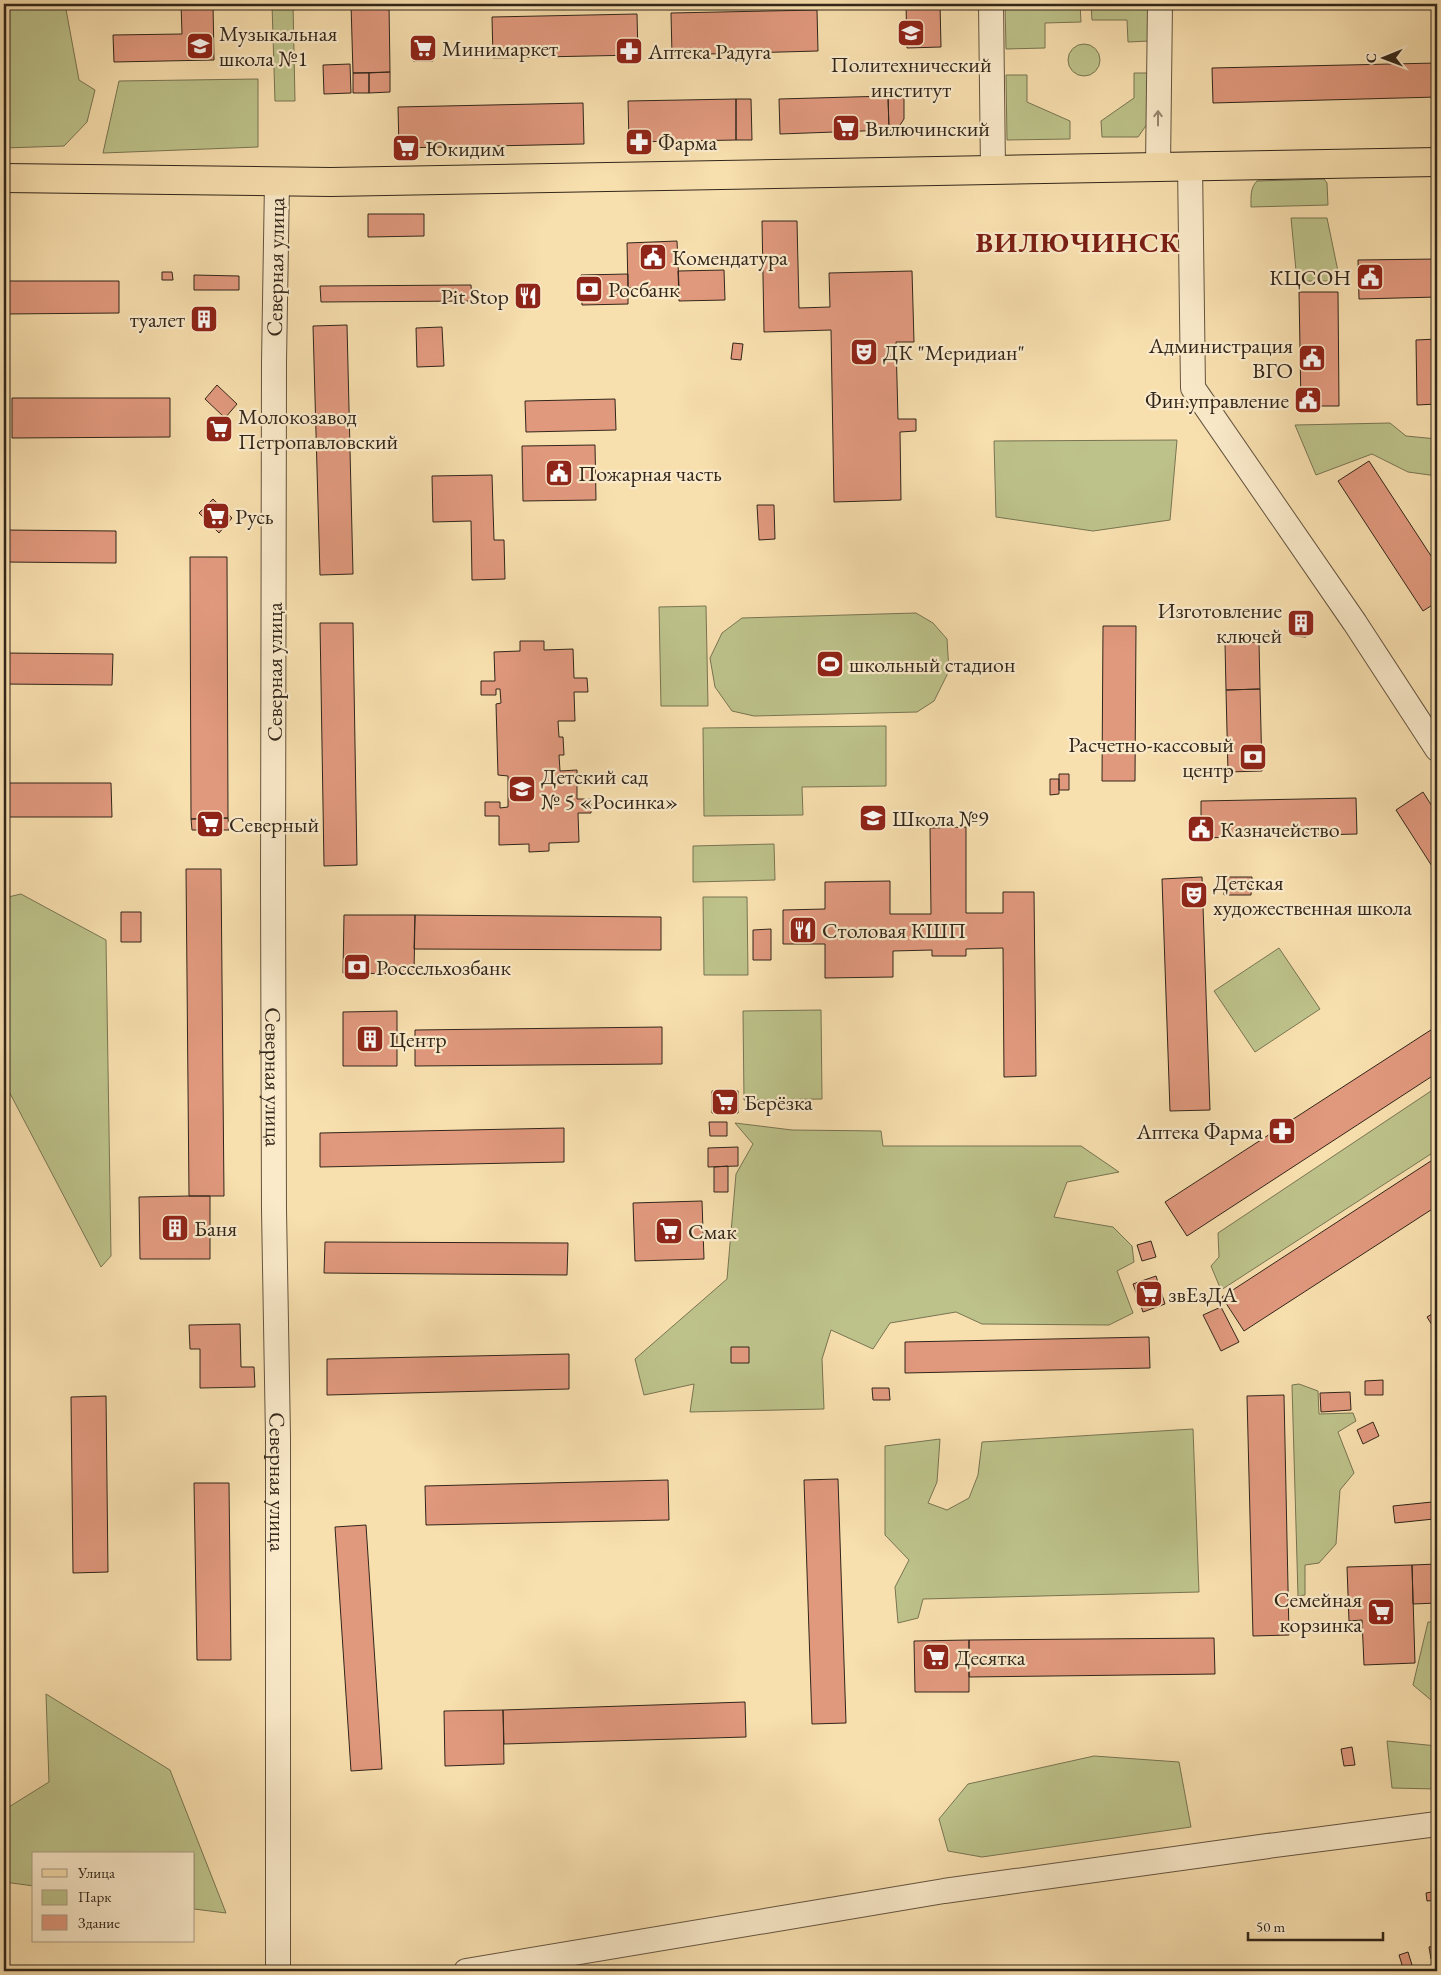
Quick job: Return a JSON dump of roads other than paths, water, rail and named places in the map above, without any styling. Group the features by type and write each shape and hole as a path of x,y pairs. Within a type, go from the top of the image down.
{"main road":[{"path":"4,178 277,182 488,180 1190,165 1437,162"}],"street":[{"path":"991,4 993,169"},
{"path":"1158,166 1160,4"},
{"path":"1190,165 1193,388 1360,630 1437,749"},
{"name":"Северная улица","path":"277,182 274,362 274,1210 278,1437 278,1971"},
{"path":"466,1971 944,1891 1437,1824"}],"place":[{"name":"Политехнический институт","path":"911,33"},
{"name":"Музыкальная школа №1","path":"200,46"},
{"name":"Минимаркет","path":"423,48"},
{"name":"Аптека Радуга","path":"629,51"},
{"name":"Вилючинский","path":"846,128"},
{"name":"Фарма","path":"639,142"},
{"name":"Юкидим","path":"406,148"},
{"name":"Комендатура","path":"653,257"},
{"name":"КЦСОН","path":"1370,277"},
{"name":"Росбанк","path":"589,289"},
{"name":"Pit Stop","path":"528,296"},
{"name":"туалет","path":"204,319"},
{"name":"ДК \"Меридиан\"","path":"864,352"},
{"name":"Администрация ВГО","path":"1312,358"},
{"name":"Фин.управление","path":"1308,400"},
{"name":"Молокозавод Петропавловский","path":"219,429"},
{"name":"Пожарная часть","path":"559,473"},
{"name":"Русь","path":"216,516"},
{"name":"Изготовление ключей","path":"1301,623"},
{"name":"школьный стадион","path":"830,664"},
{"name":"Расчетно-кассовый центр","path":"1253,757"},
{"name":"Детский сад № 5 «Росинка»","path":"522,789"},
{"name":"Школа №9","path":"873,818"},
{"name":"Северный","path":"210,824"},
{"name":"Казначейство","path":"1201,829"},
{"name":"Детская художественная школа","path":"1194,895"},
{"name":"Столовая КШП","path":"803,930"},
{"name":"Россельхозбанк","path":"357,967"},
{"name":"Центр","path":"370,1039"},
{"name":"Берёзка","path":"725,1102"},
{"name":"Аптека Фарма","path":"1282,1131"},
{"name":"Баня","path":"175,1228"},
{"name":"Смак","path":"669,1231"},
{"name":"звЕзДА","path":"1149,1294"},
{"name":"Семейная корзинка","path":"1381,1612"},
{"name":"Десятка","path":"936,1657"}],"district":[{"name":"ВИЛЮЧИНСК","path":"1078,242"}]}
